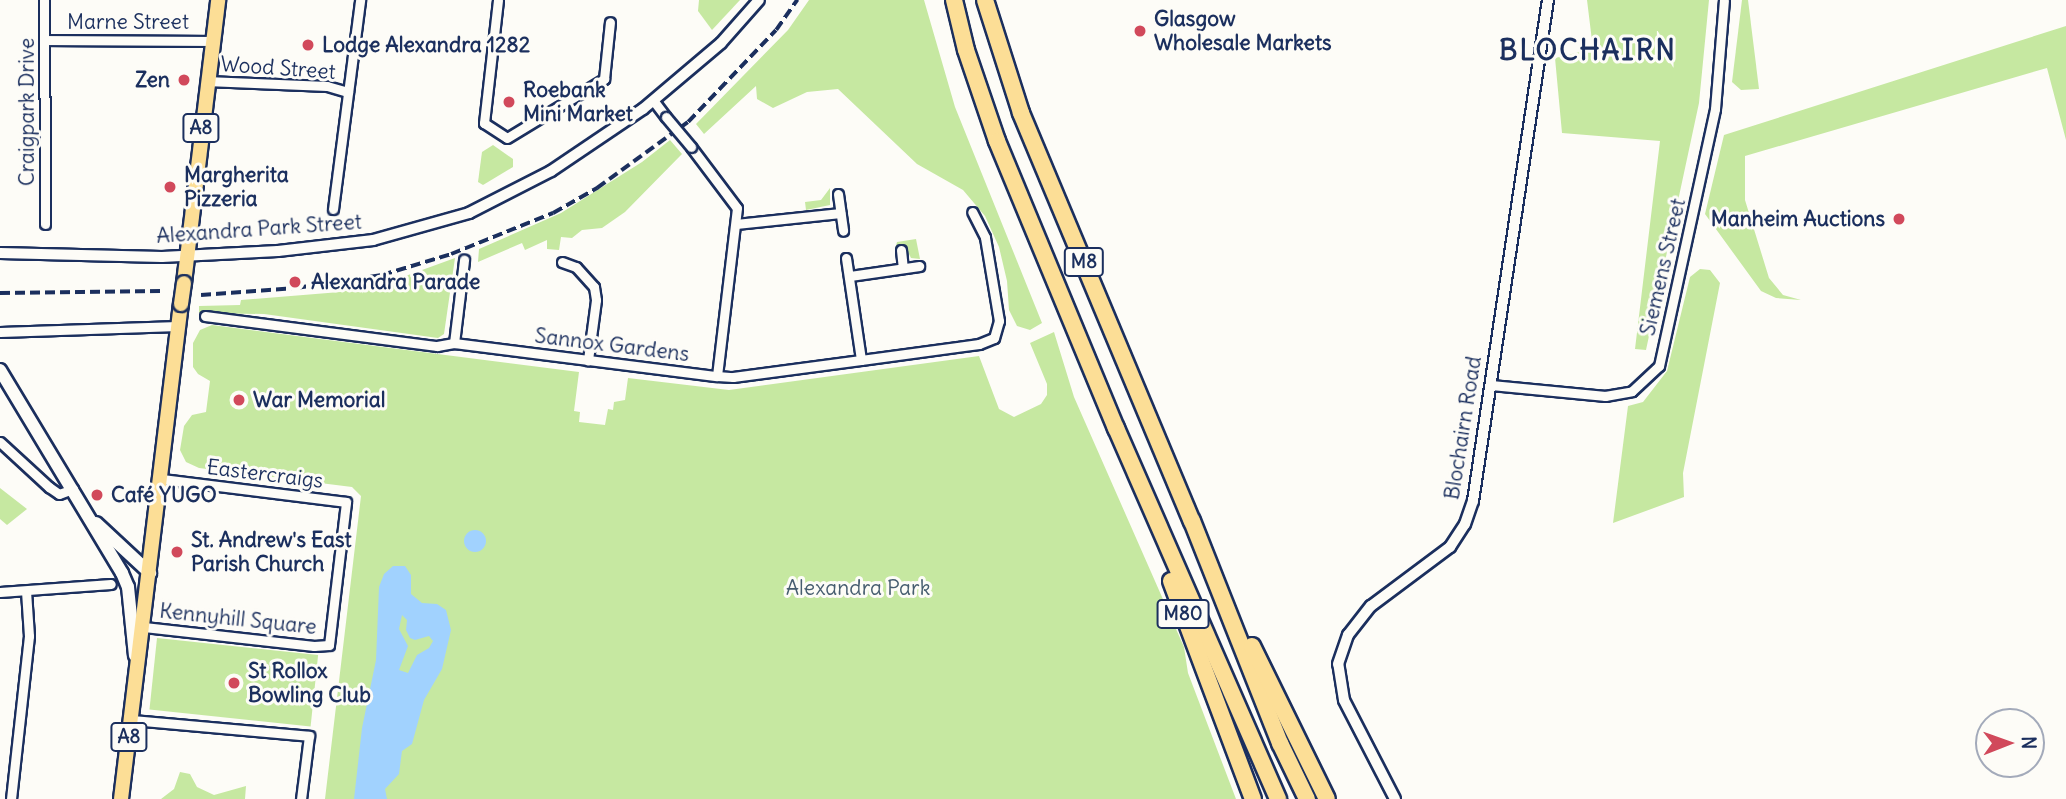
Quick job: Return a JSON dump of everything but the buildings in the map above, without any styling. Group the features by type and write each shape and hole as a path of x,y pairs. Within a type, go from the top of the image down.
{"highway":[{"name":"M8","path":"954,0 966,50 997,141 1116,428 1278,799"},
{"name":"M8","path":"985,0 1021,113 1192,521 1280,743 1307,799"},
{"name":"M80","path":"1116,428 1253,799"},
{"name":"M80","path":"1192,521 1327,799"}],"main road":[{"name":"A8","path":"121,799 162,479 206,81 218,0"},
{"path":"0,370 91,518 128,587 137,674"},
{"path":"91,518 150,573"}],"street":[{"name":"Craigpark Drive","path":"44,0 45,224"},
{"path":"333,209 360,0"},
{"path":"498,0 484,123 507,138 604,79 610,22"},
{"name":"Alexandra Park Street","path":"0,253 186,256 278,251 373,240 469,213 551,171 653,100 721,43 759,0"},
{"name":"Blochairn Road","path":"1395,799 1344,700 1338,664 1348,635 1371,606 1434,562 1450,547 1465,524 1473,501 1548,0"},
{"name":"Siemens Street","path":"1491,384 1605,396 1632,391 1658,366 1715,109 1724,0"},
{"name":"Marne Street","path":"44,40 211,41"},
{"name":"Wood Street","path":"206,81 327,86 348,92"},
{"path":"653,100 734,201 736,224 716,376"},
{"path":"838,194 843,231"},
{"path":"736,224 840,212"},
{"name":"Sannox Gardens","path":"205,316 437,346 454,343 716,376 733,377 861,360 987,342 999,330 985,237 972,212"},
{"path":"901,250 903,268"},
{"path":"846,258 861,360"},
{"path":"454,343 464,260"},
{"path":"562,262 576,267 594,287 596,300 588,360"},
{"path":"850,276 919,266"},
{"path":"0,332 178,326"},
{"path":"0,442 59,494 73,489"},
{"name":"Eastercraigs","path":"162,479 346,502 329,645"},
{"path":"0,592 111,583"},
{"path":"11,799 29,636 26,590"},
{"name":"Kennyhill Square","path":"144,626 314,646 329,645"},
{"path":"131,720 309,736 301,799"}],"green space":[{"path":"699,0 740,0 712,30 698,11"},
{"path":"809,0 924,0 955,107 1042,323 1030,330 1017,326 1009,310 1007,281 999,247 985,216 963,190 917,164 838,89 807,92 773,108 757,99 756,86 704,134 696,124 788,30"},
{"path":"1587,0 1709,0 1699,103 1646,350 1635,349 1660,141 1562,133 1555,58 1593,49"},
{"path":"1742,0 1748,0 1759,89 1741,90 1732,82"},
{"path":"2066,26 2066,140 2047,68 1745,156 1745,200 1769,278 1783,295 1801,300 1776,298 1761,291 1705,214 1724,135"},
{"path":"670,140 682,154 625,212 602,228 582,230 572,238 561,237 559,250 547,249 547,240 525,250 522,243 478,262 479,249 561,213 642,162"},
{"path":"493,145 513,159 513,167 483,185 478,182 482,152"},
{"path":"830,188 830,205 806,210 805,202 821,200"},
{"path":"916,239 920,259 911,258 906,248 895,249 897,242"},
{"path":"455,258 444,334 438,338 264,314 199,313 199,306 240,305 241,300 340,292 389,282"},
{"path":"1700,269 1710,270 1720,283 1683,473 1684,497 1613,523 1628,406 1643,402 1667,371 1690,277"},
{"name":"Alexandra Park","path":"212,325 579,372 574,411 580,412 579,422 605,425 608,409 613,410 614,402 625,400 628,378 729,390 979,356 999,409 1014,417 1041,404 1047,395 1047,384 1030,343 1054,332 1074,397 1184,647 1188,673 1236,799 325,799 361,496 352,487 199,468 186,462 180,450 184,426 192,415 206,412 210,381 198,374 193,367 193,343 200,330"},
{"path":"0,488 27,509 7,525 0,519"},
{"name":"St Rollox Bowling Club","path":"157,638 318,655 311,727 149,710"},
{"path":"180,772 190,774 197,787 214,795 246,786 245,799 161,799 174,789"}],"water":[{"path":"475,530 483,533 486,541 483,549 475,552 467,549 464,541 467,533"},
{"path":"393,566 405,566 411,575 411,594 422,603 437,604 446,610 451,630 442,669 424,700 412,744 402,751 399,774 385,789 387,799 354,799 362,728 376,660 379,587 384,574","holes":["402,615 407,620 406,630 410,638 415,640 429,636 433,641 429,648 417,655 408,673 399,670 408,646 399,629"]}],"railway":[{"path":"201,295 296,288 382,275 451,254 553,213 597,188 688,122 776,30 797,0"},
{"path":"0,293 161,291"}],"place":[{"name":"Glasgow Wholesale Markets","path":"1140,31"},
{"name":"Lodge Alexandra 1282","path":"308,45"},
{"name":"Zen","path":"184,80"},
{"name":"Roebank Mini Market","path":"509,102"},
{"name":"Margherita Pizzeria","path":"170,187"},
{"name":"Manheim Auctions","path":"1899,219"},
{"name":"Alexandra Parade","path":"295,282"},
{"name":"War Memorial","path":"239,400"},
{"name":"Café YUGO","path":"97,495"},
{"name":"St. Andrew's East Parish Church","path":"177,552"},
{"name":"St Rollox Bowling Club","path":"234,683"}],"district":[{"name":"BLOCHAIRN","path":"1588,50"}]}
